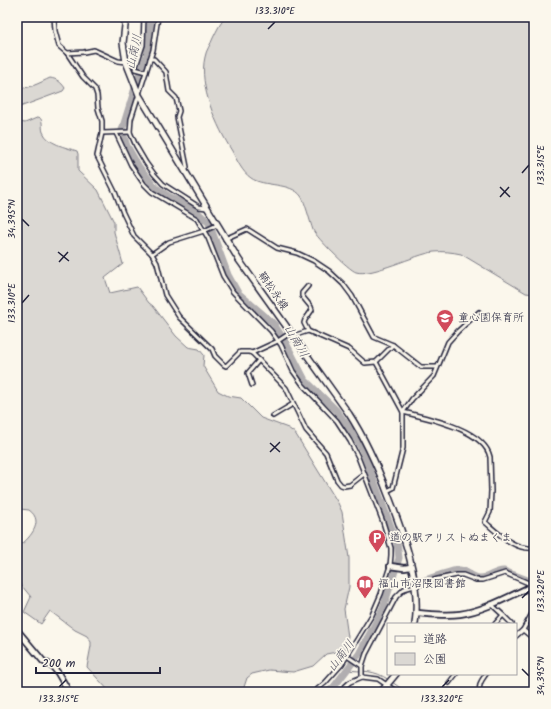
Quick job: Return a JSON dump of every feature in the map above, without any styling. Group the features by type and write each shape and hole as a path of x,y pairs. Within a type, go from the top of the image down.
{"main road":[{"name":"鞆松永線","path":"126,17 123,43 126,62 139,94 207,208 216,226 290,335 349,414 362,434 387,491 406,542 415,586 417,612 415,623"},
{"path":"381,692 394,676"}],"street":[{"path":"54,17 55,31 59,46 67,53 83,77 95,89 97,95 98,108 102,121 102,133 97,156 134,236 152,254 157,263 165,295 179,317 212,349 215,356 224,365 226,366 240,352 252,353 286,388 309,435 326,453 340,485 350,485 364,474"},
{"path":"144,17 143,45 135,69 145,72"},
{"path":"158,17 153,50 131,119 129,132 146,163 163,184 199,207 207,208"},
{"path":"67,53 94,50 118,61 126,62"},
{"path":"150,59 154,60 166,72 169,91 176,98 179,111 177,117 187,167 185,171"},
{"path":"102,133 129,132"},
{"path":"117,133 132,165 144,184 158,196 197,219 205,231 223,276 233,292 279,340 294,371 303,385 337,421 350,441 383,522 391,548 391,566 381,594 372,614 348,657 325,683 314,692"},
{"path":"152,254 169,242 216,226"},
{"path":"225,239 247,229 277,248 297,253 314,260 343,284 360,310 374,337 393,345 421,367 437,367"},
{"path":"308,286 302,293 302,296 312,310 304,323 308,330 349,349 365,363 376,362 393,345"},
{"path":"402,412 434,376 448,342 479,312"},
{"path":"252,353 290,335 308,330"},
{"path":"252,385 248,373 259,360"},
{"path":"376,362 402,412 403,448 393,488 387,491"},
{"path":"273,416 293,404"},
{"path":"402,412 434,420 474,436 489,453 490,457 490,512 486,522 510,542 524,547 534,548"},
{"path":"391,566 404,568 411,567"},
{"path":"362,675 361,666 366,654 396,597 404,589 457,575 463,575 476,580 483,580 505,573 534,585"},
{"path":"417,612 450,615 461,614 491,604 534,585"},
{"path":"491,604 511,623"},
{"path":"517,634 523,630 534,610"},
{"path":"496,623 503,614"},
{"path":"17,630 44,661 53,667 70,692"},
{"path":"523,630 534,639"},
{"path":"348,657 361,666"},
{"path":"339,692 350,682 362,675 378,679 388,684 397,692"},
{"path":"449,684 455,675"},
{"path":"480,692 480,682 485,675"},
{"path":"260,692 275,690 277,692"}],"green space":[{"path":"226,17 266,17 289,20 299,17 534,17 534,294 526,293 458,253 434,252 363,273 352,270 340,260 315,234 301,196 291,189 262,183 251,178 240,166 220,130 210,106 204,81 204,68 207,49"},
{"path":"50,78 57,80 62,84 65,88 63,91 17,108 17,87 29,87"},
{"path":"39,117 42,122 42,128 45,136 57,144 77,151 78,171 98,190 114,222 114,232 123,264 105,278 110,293 137,287 176,336 188,347 199,349 204,355 203,366 218,391 228,396 241,398 261,418 288,428 295,433 338,503 342,512 349,558 349,587 344,609 348,637 345,649 342,651 326,654 313,666 293,672 269,670 252,674 247,678 243,690 240,692 110,692 87,667 91,642 87,636 75,630 50,611 41,624 24,612 31,597 17,580 17,548 30,536 36,525 36,520 34,515 29,510 20,509 17,513 17,118 19,122 25,123"}],"waterway":[{"name":"山南川","path":"151,17 147,55 138,78 122,130 127,146 139,167 156,188 171,198 195,210 209,223 228,275 238,293 274,324 286,343 305,380 336,410 356,438 362,449 397,543 399,558 383,609 359,654 333,688 327,692"},
{"path":"422,581 457,570 478,578 484,578 504,571 530,581 534,580"},
{"path":"346,670 378,674 389,680"},
{"path":"392,682 406,692"}],"place":[{"name":"童心園保育所","path":"445,333"},
{"name":"道の駅アリストぬまくま","path":"377,553"},
{"name":"福山市沼隈図書館","path":"365,599"}]}
